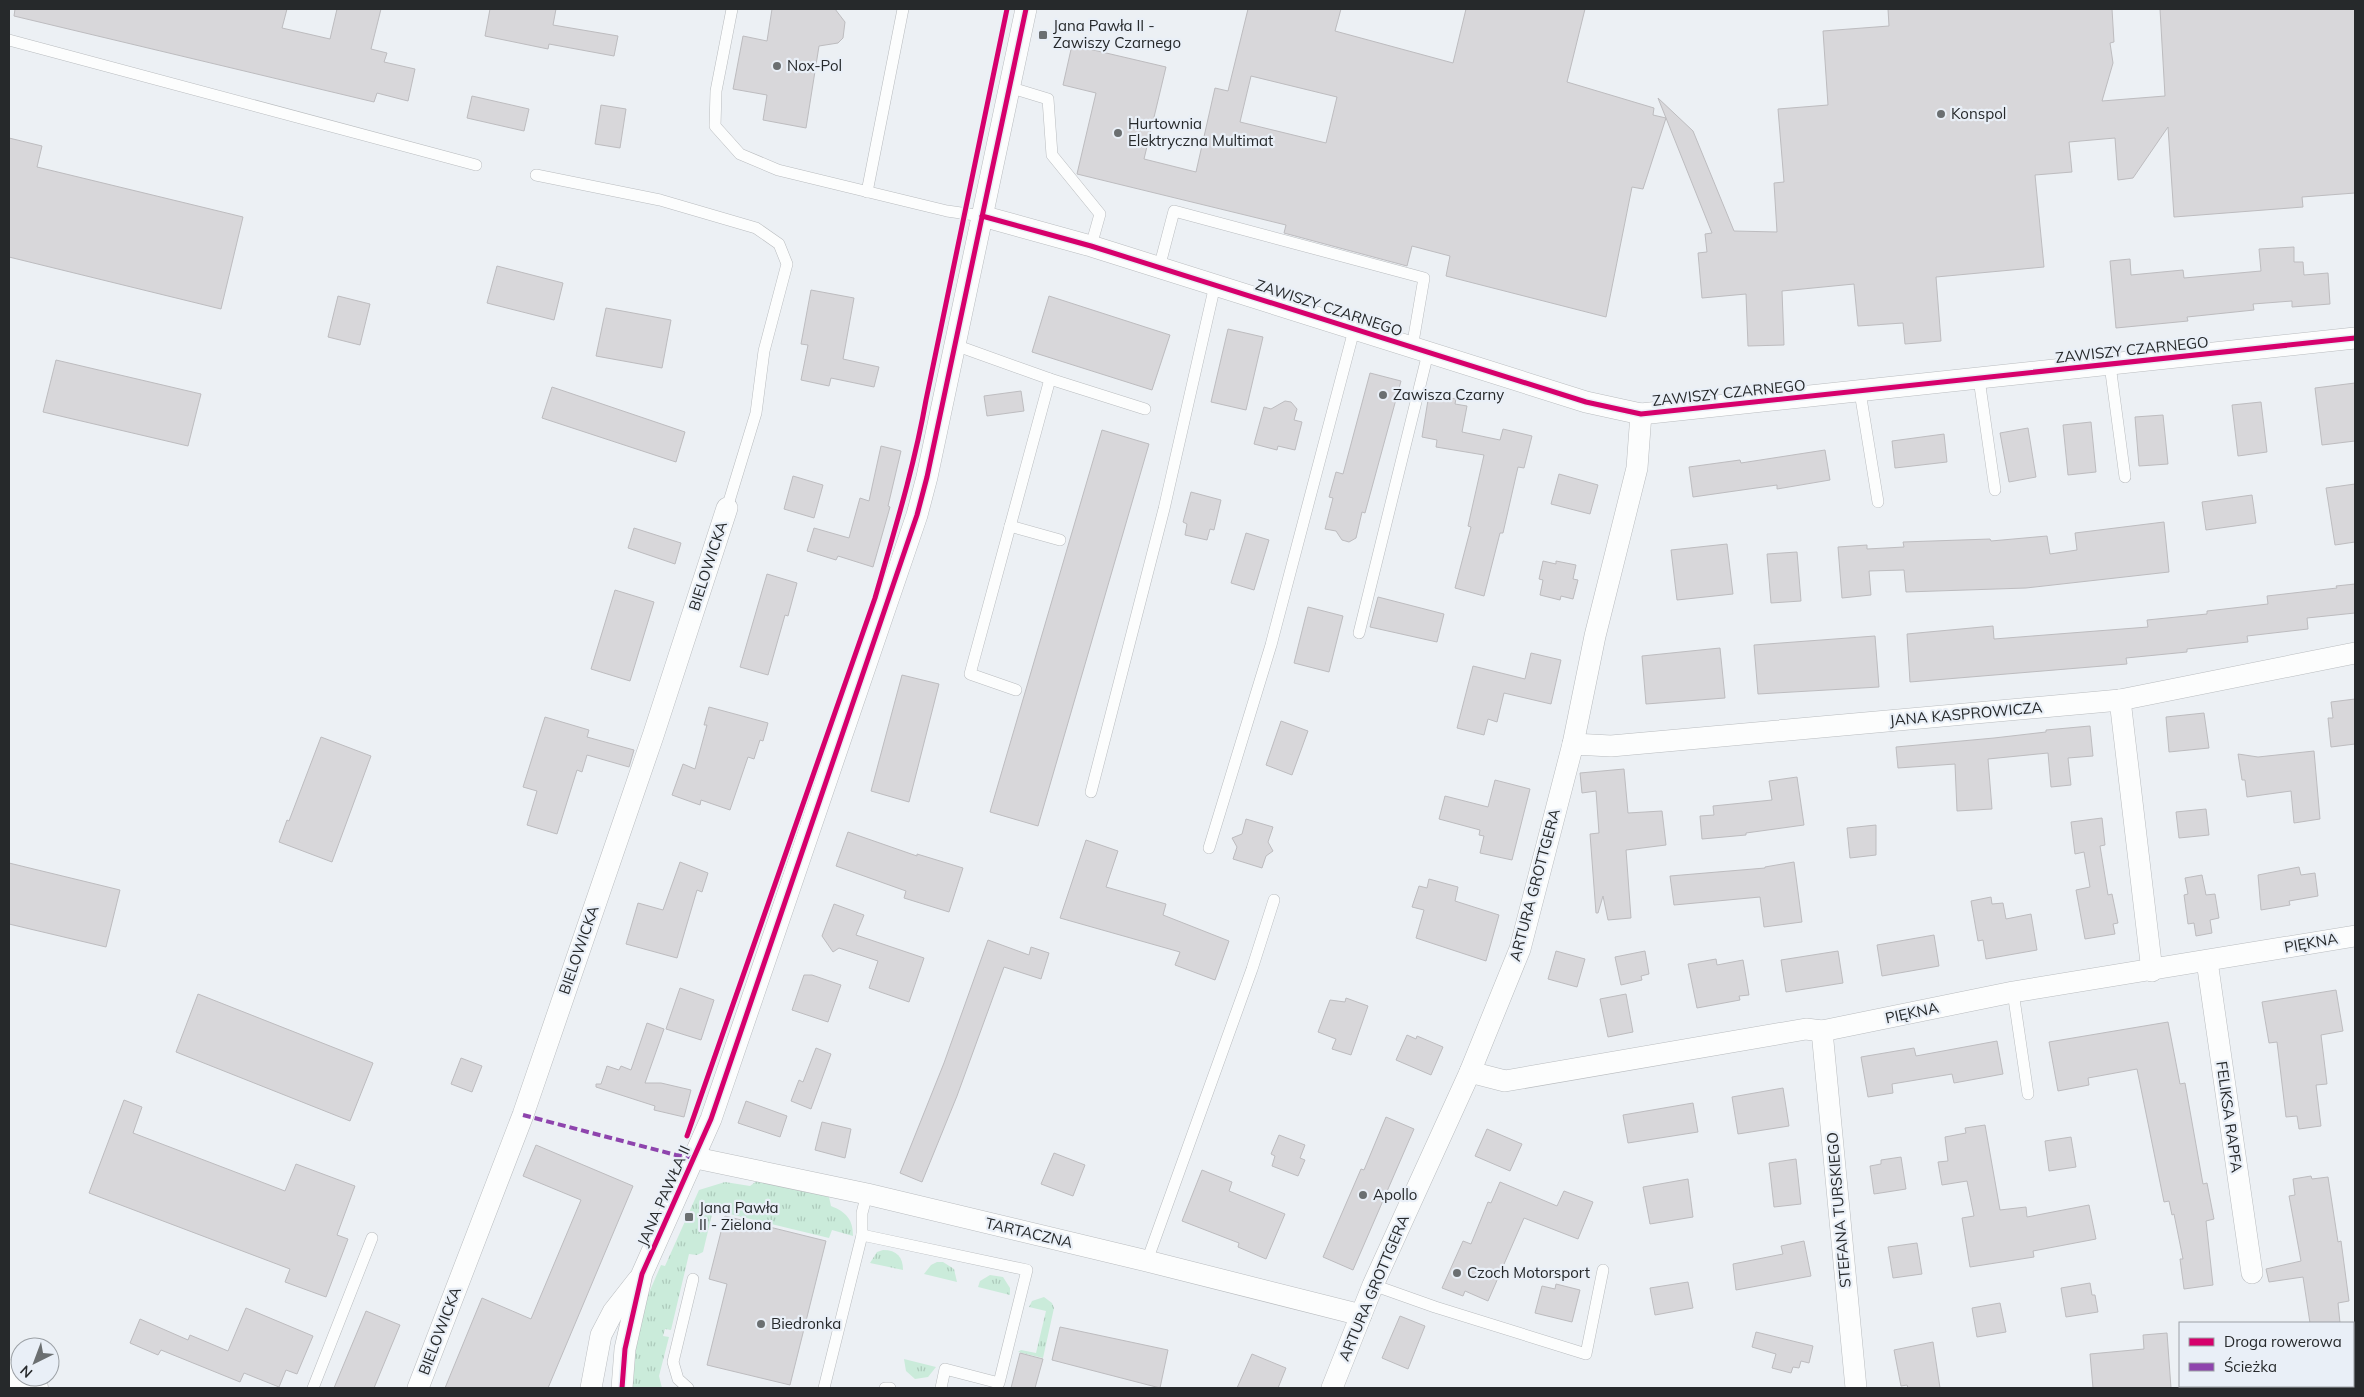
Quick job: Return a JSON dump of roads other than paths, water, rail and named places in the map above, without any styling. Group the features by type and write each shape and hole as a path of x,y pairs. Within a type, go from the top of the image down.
{"street":[{"name":"JANA PAWŁA II","path":"622,1388 625,1349 642,1274 696,1158 741,1035 903,558 927,477 1026,9"},
{"name":"ZAWISZY CZARNEGO","path":"982,216 1091,246 1586,402 1641,414 2355,338"},
{"name":"ARTURA GROTTGERA","path":"1332,1388 1373,1285 1470,1072 1520,949 1573,744 1596,636 1637,468 1641,414"},
{"name":"BIELOWICKA","path":"418,1388 526,1106 653,736 727,508"},
{"name":"JANA KASPROWICZA","path":"1573,744 1611,746 2120,700 2355,653"},
{"path":"2120,700 2152,971"},
{"name":"PIĘKNA","path":"1470,1072 1505,1081 1806,1029 1822,1031 2013,992 2152,971 2355,936"},
{"name":"FELIKSA RAPFA","path":"2208,961 2252,1273"},
{"name":"STEFANA TURSKIEGO","path":"1822,1031 1856,1388"},
{"name":"TARTACZNA","path":"696,1158 866,1194 1147,1261 1361,1315"},
{"name":"JANA PAWŁA II","path":"591,1388 601,1335 613,1312 642,1274"},
{"path":"9,1374 34,1388"}],"lane":[{"path":"732,9 716,91 715,126 740,154 778,170 947,211 982,216"},
{"path":"867,192 903,9"},
{"path":"9,40 476,165"},
{"path":"1009,87 1048,99 1052,155 1100,214 1091,246"},
{"path":"536,175 660,200 756,228 780,244 787,264 764,352 756,413 727,508"},
{"path":"1159,268 1174,211 1424,278 1420,351 1359,633"},
{"path":"1091,792 1164,508 1215,285"},
{"path":"1209,848 1271,645 1354,330"},
{"path":"955,345 1050,379 1145,409"},
{"path":"2110,365 2125,477"},
{"path":"1016,690 970,674 1050,379"},
{"path":"1979,379 1995,490"},
{"path":"1860,392 1878,502"},
{"path":"1010,526 1060,540"},
{"path":"1147,1261 1252,969 1274,900"},
{"path":"2013,992 2028,1094"},
{"path":"824,1388 862,1234 862,1213 866,1194"},
{"path":"862,1234 1027,1270 999,1383 945,1369 940,1388"},
{"path":"312,1388 372,1238"},
{"path":"1373,1285 1435,1307 1586,1354 1602,1270"},
{"path":"688,1388 678,1379 673,1362 693,1279"},
{"path":"885,1388 890,1388"}],"place":[{"name":"Jana Pawła II - Zawiszy Czarnego","path":"1043,35"},
{"name":"Nox-Pol","path":"777,66"},
{"name":"Konspol","path":"1941,114"},
{"name":"Hurtownia Elektryczna Multimat","path":"1118,133"},
{"name":"Zawisza Czarny","path":"1383,395"},
{"name":"Apollo","path":"1363,1195"},
{"name":"Jana Pawła II - Zielona","path":"689,1217"},
{"name":"Czoch Motorsport","path":"1457,1273"},
{"name":"Biedronka","path":"761,1324"}]}
